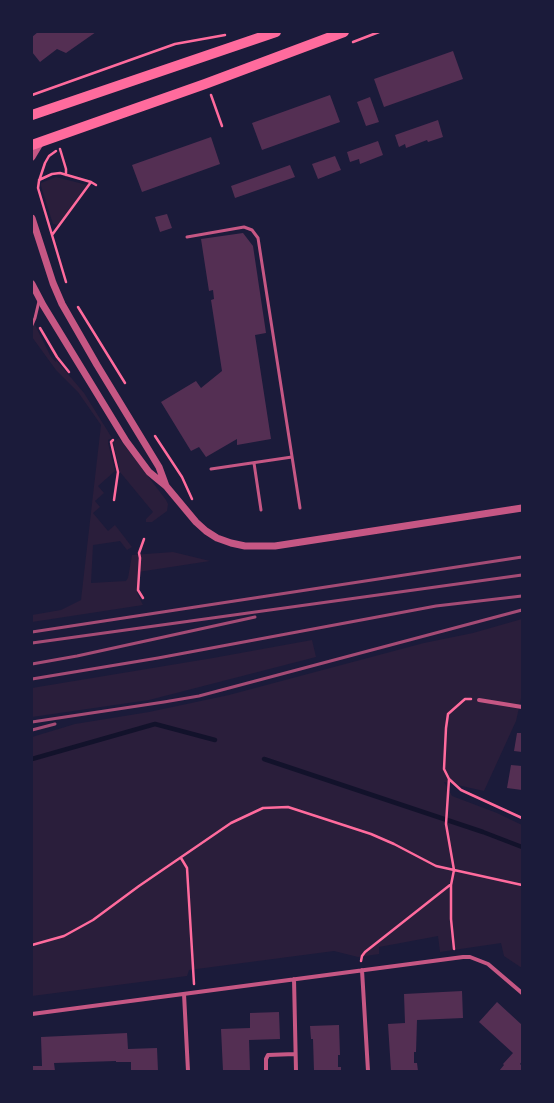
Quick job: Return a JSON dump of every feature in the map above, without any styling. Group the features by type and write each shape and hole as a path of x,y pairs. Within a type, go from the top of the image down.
{"main road":[{"path":"32,113 46,110 276,32"},
{"path":"36,143 198,86 344,32"}],"street":[{"path":"32,119 46,110"},
{"path":"32,157 36,143"},
{"path":"32,218 51,278 62,304 97,365 157,463 166,486"},
{"path":"32,284 39,299 126,441 149,472 166,486 183,508 206,531 224,541 245,546 286,544 522,508"},
{"path":"479,700 522,706"},
{"path":"32,1014 454,957 470,957 488,964 522,993"},
{"path":"362,970 368,1071"},
{"path":"294,979 296,1071"},
{"path":"184,994 188,1071"},
{"path":"266,1071 266,1059 268,1055 296,1054"}],"lane":[{"path":"187,237 244,227 252,230 258,238 300,508"},
{"path":"32,325 39,299"},
{"path":"211,469 292,457"},
{"path":"254,463 261,510"}],"path":[{"path":"32,95 175,44 231,33"},
{"path":"211,95 222,126"},
{"path":"60,148 66,169 66,175"},
{"path":"67,285 39,194 39,181 52,174 60,173 91,182 96,185"},
{"path":"52,235 91,182"},
{"path":"75,302 126,383"},
{"path":"114,500 118,472 111,442 116,437"},
{"path":"143,598 138,590 139,553 144,539"},
{"path":"479,700 464,699 448,714 444,769 449,779 461,790 522,818"},
{"path":"449,779 446,824 454,870 451,885 451,919 454,957"},
{"path":"32,945 64,936 93,920 231,823 263,808 288,808 372,834 436,866 522,884"},
{"path":"181,858 187,868 194,992"},
{"path":"362,970 361,960 365,952 451,885"}],"shaded area":[{"path":"56,177 87,185 58,225 53,224 41,186 41,183"},
{"path":"32,319 51,357 56,362 56,360 84,393 112,438 108,440 108,443 115,471 98,486 104,493 95,501 100,507 93,513 108,531 115,525 132,547 127,550 120,541 93,545 91,583 126,581 128,578 132,555 173,552 210,561 138,572 137,593 143,605 32,622 32,615 61,610 81,600 101,425 78,392 56,370 32,337"},
{"path":"119,438 168,504 167,511 152,522 146,522 146,519 153,512 120,472 113,442"},
{"path":"522,619 522,694 516,721 484,791 444,782 452,796 497,813 522,825 522,968 504,956 501,943 440,952 438,936 379,947 379,954 358,957 334,951 189,970 187,976 32,996 32,737 75,724 149,712 229,695 424,643 473,633"},
{"path":"312,640 316,657 149,700 32,717 32,688"}],"building":[{"path":"38,32 96,32 66,53 57,49 40,62 32,52 32,37"},
{"path":"453,51 463,79 384,107 374,79"},
{"path":"330,95 340,122 262,150 252,123"},
{"path":"370,97 379,122 366,126 357,102"},
{"path":"438,120 443,137 428,142 427,140 406,148 405,144 399,147 395,135"},
{"path":"211,137 220,164 142,192 132,165"},
{"path":"378,141 383,155 360,164 359,159 350,162 347,152"},
{"path":"335,156 341,170 318,179 312,164"},
{"path":"290,165 295,177 235,198 231,186"},
{"path":"167,214 172,228 160,232 155,217"},
{"path":"243,233 253,246 266,333 255,335 271,439 237,445 237,439 206,457 199,447 191,451 161,402 196,381 201,388 222,371 211,300 214,299 213,290 209,291 201,239"},
{"path":"517,733 522,733 522,752 514,751"},
{"path":"511,765 522,766 522,790 507,788"},
{"path":"462,991 463,1018 417,1020 416,1052 414,1052 414,1063 417,1063 418,1071 391,1071 388,1024 405,1023 404,994"},
{"path":"497,1002 522,1025 522,1061 520,1064 522,1066 522,1071 499,1071 513,1053 479,1022"},
{"path":"279,1012 280,1039 249,1040 250,1071 223,1071 221,1029 250,1028 250,1013"},
{"path":"339,1025 340,1055 338,1055 338,1067 341,1067 341,1071 314,1071 313,1039 311,1039 310,1026"},
{"path":"127,1033 128,1049 157,1048 158,1071 131,1071 131,1062 116,1061 54,1063 55,1071 32,1071 32,1066 42,1066 41,1037"}],"waterway":[{"path":"32,759 155,724 215,740"},
{"path":"264,759 483,832 522,847"}],"railway":[{"path":"32,632 522,557"},
{"path":"32,643 522,575"},
{"path":"32,679 158,658 436,606 522,596"},
{"path":"32,722 199,696 522,610"},
{"path":"32,664 77,656 255,617"},
{"path":"32,730 55,724"}]}
